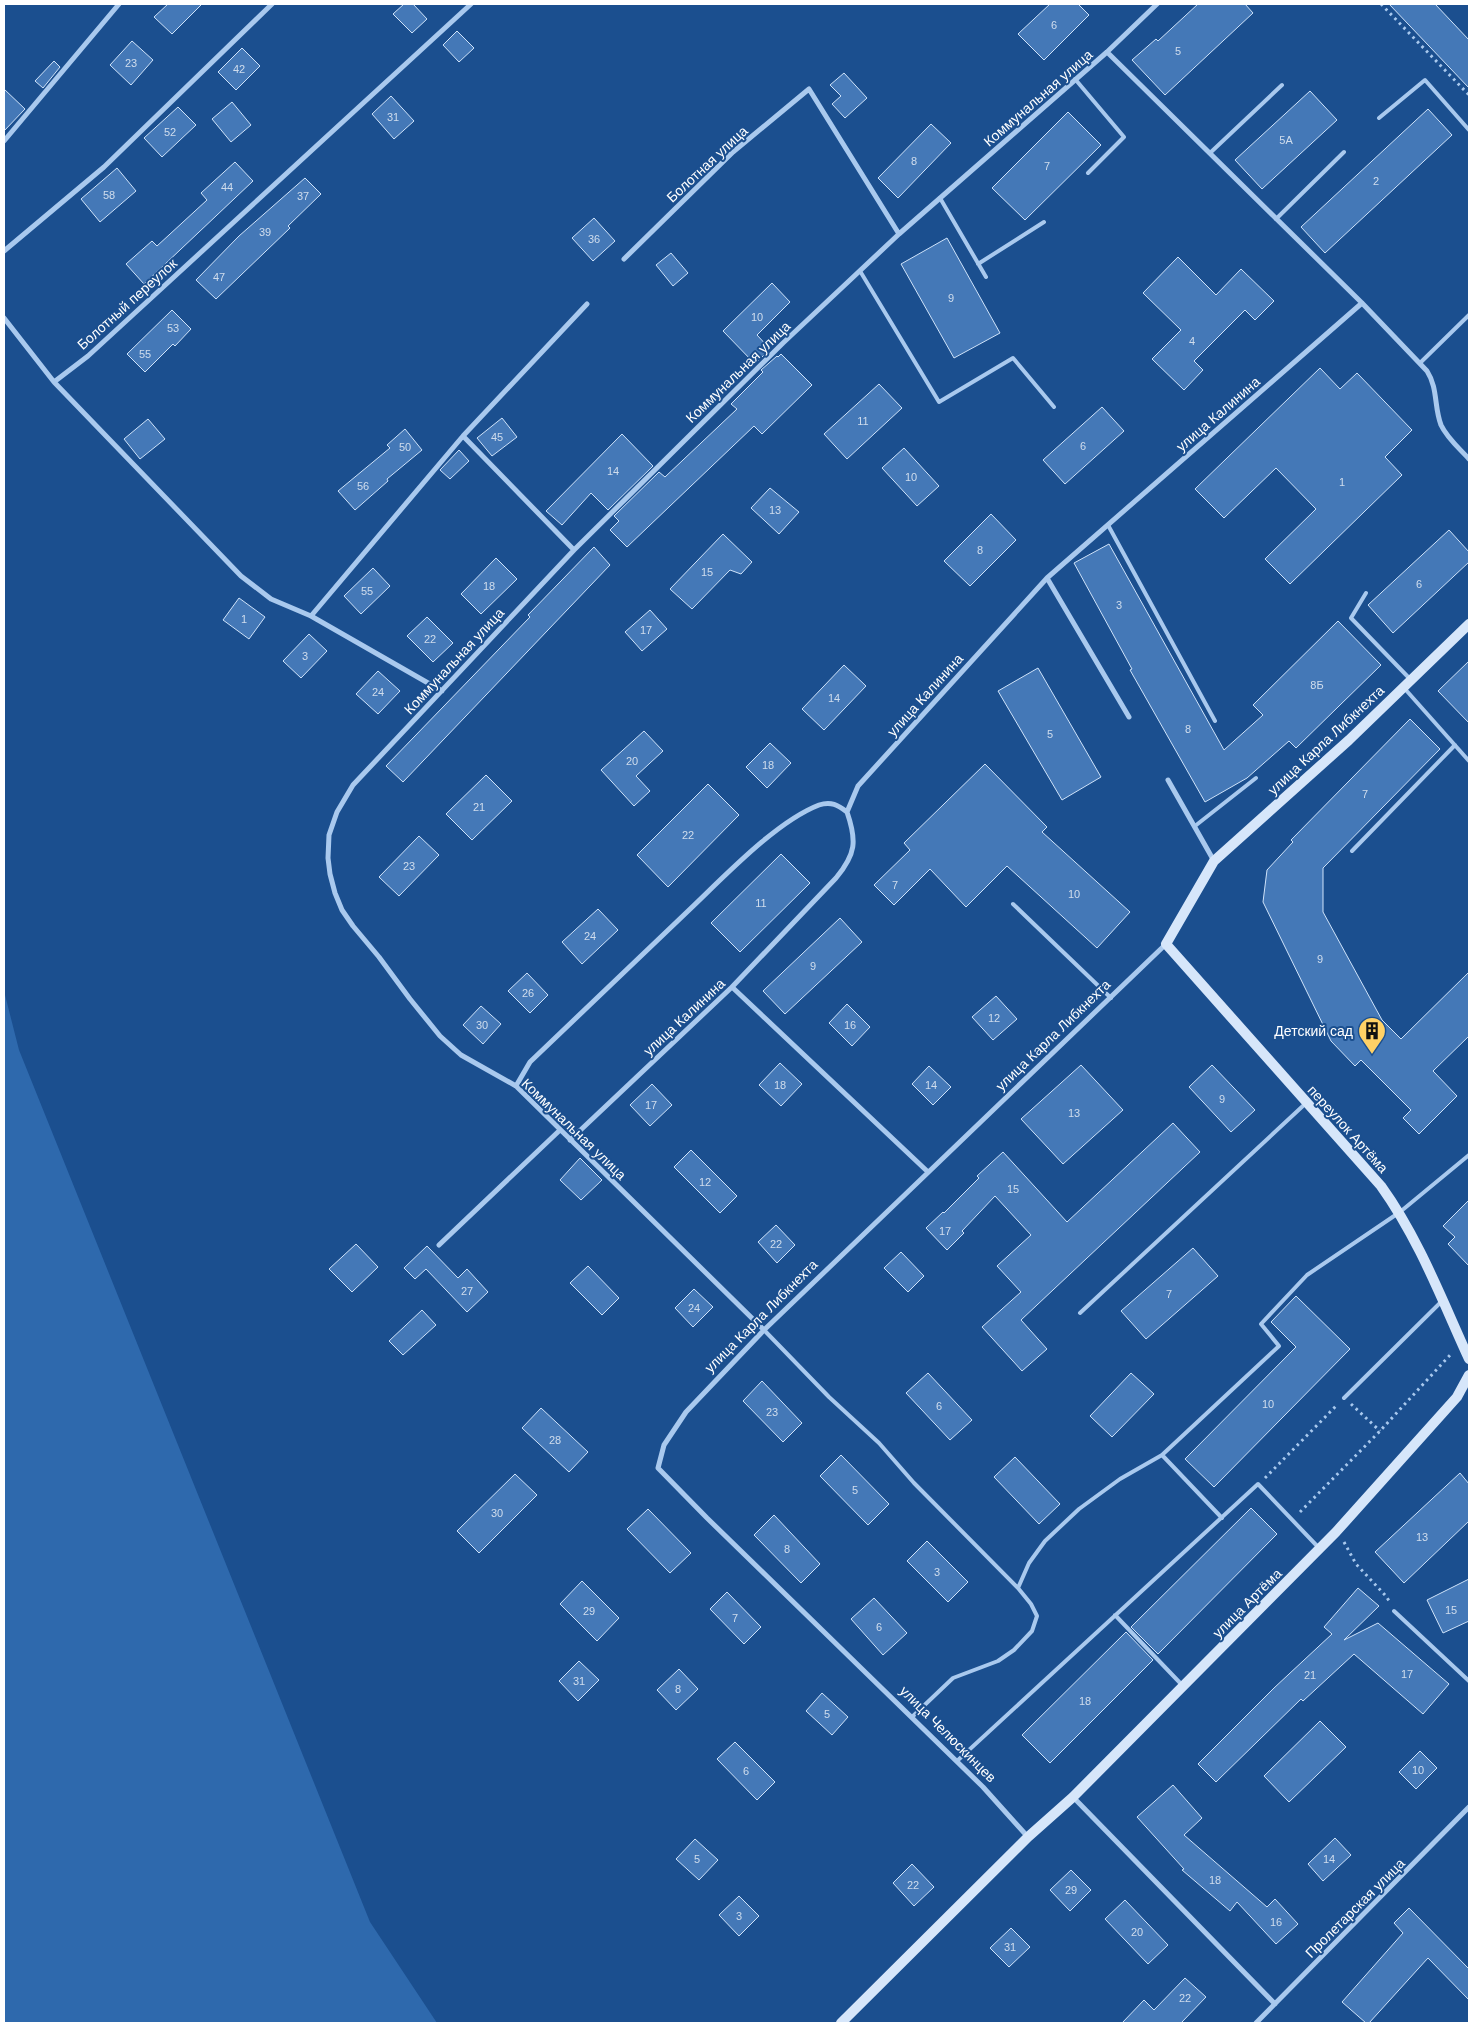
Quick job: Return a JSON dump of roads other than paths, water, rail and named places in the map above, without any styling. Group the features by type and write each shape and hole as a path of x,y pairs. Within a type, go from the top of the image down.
{"street":[{"path":"4,141 119,4"},
{"path":"4,251 104,167 272,4"},
{"name":"Болотный переулок","path":"54,382 88,356 471,4"},
{"name":"Коммунальная улица","path":"764,1330 516,1086 461,1055 440,1036 353,926 339,901 330,874 328,858 330,835 337,812 352,785 574,550 783,343 899,234 1107,52 1157,4"},
{"name":"Коммунальная улица","path":"1107,52 1362,303 1420,363 1433,379 1438,414 1445,433 1469,459"},
{"name":"Болотная улица","path":"624,260 734,152 808,89 899,234"},
{"name":"улица Калинина","path":"570,1140 732,987 846,865 853,852 854,833 847,812 851,798 858,786 1047,578 1362,303"},
{"path":"311,616 463,436 587,304"},
{"path":"4,318 54,382 241,576 271,599 311,616 442,691"},
{"path":"463,436 574,550"},
{"path":"1047,578 1130,717"},
{"name":"улица Карла Либкнехта","path":"658,1468 664,1445 686,1412 764,1330 1166,944 1214,861 1349,740 1469,624"},
{"path":"1168,780 1214,861"},
{"path":"516,1086 530,1062 733,867 777,831 820,805 830,803 838,805 847,812"},
{"name":"переулок Артёма","path":"1166,944 1381,1186 1400,1212 1417,1243 1469,1359"},
{"path":"732,987 928,1172"},
{"path":"439,1245 560,1130"},
{"name":"улица Артёма","path":"1028,1837 1073,1798 1320,1549 1457,1397 1469,1375"},
{"name":"улица Челюскинцев","path":"658,1468 957,1761 1028,1837"},
{"path":"1073,1798 1275,2004"},
{"name":"Пролетарская улица","path":"1256,2023 1469,1808"},
{"path":"841,2023 1028,1837"}],"lane":[{"path":"1075,80 1124,138 1088,173"},
{"path":"1378,118 1425,80 1469,130"},
{"path":"1210,153 1282,85"},
{"path":"1276,219 1344,152"},
{"path":"940,198 986,277"},
{"path":"978,264 1044,222"},
{"path":"860,271 939,402 1013,358 1054,407"},
{"path":"1420,363 1469,315"},
{"path":"1108,525 1215,721"},
{"path":"1366,593 1351,618 1407,683 1469,761"},
{"path":"1352,851 1455,745"},
{"path":"1195,826 1256,778"},
{"path":"1013,904 1110,998"},
{"path":"1080,1313 1306,1103"},
{"path":"1018,1588 1029,1563 1044,1541 1079,1509 1120,1479 1162,1455 1279,1346 1262,1324 1307,1275 1400,1212 1469,1155"},
{"path":"1344,1398 1443,1300"},
{"path":"764,1330 829,1397 879,1443 928,1497 1018,1588 1031,1604 1037,1616 1032,1631 1014,1650 998,1662 953,1678 912,1718"},
{"path":"1162,1455 1222,1518"},
{"path":"957,1761 1258,1484 1320,1549"},
{"path":"1394,1611 1469,1681"},
{"path":"1115,1615 1184,1687"}],"place":[{"name":"Детский сад","path":"1372,1055"}]}
